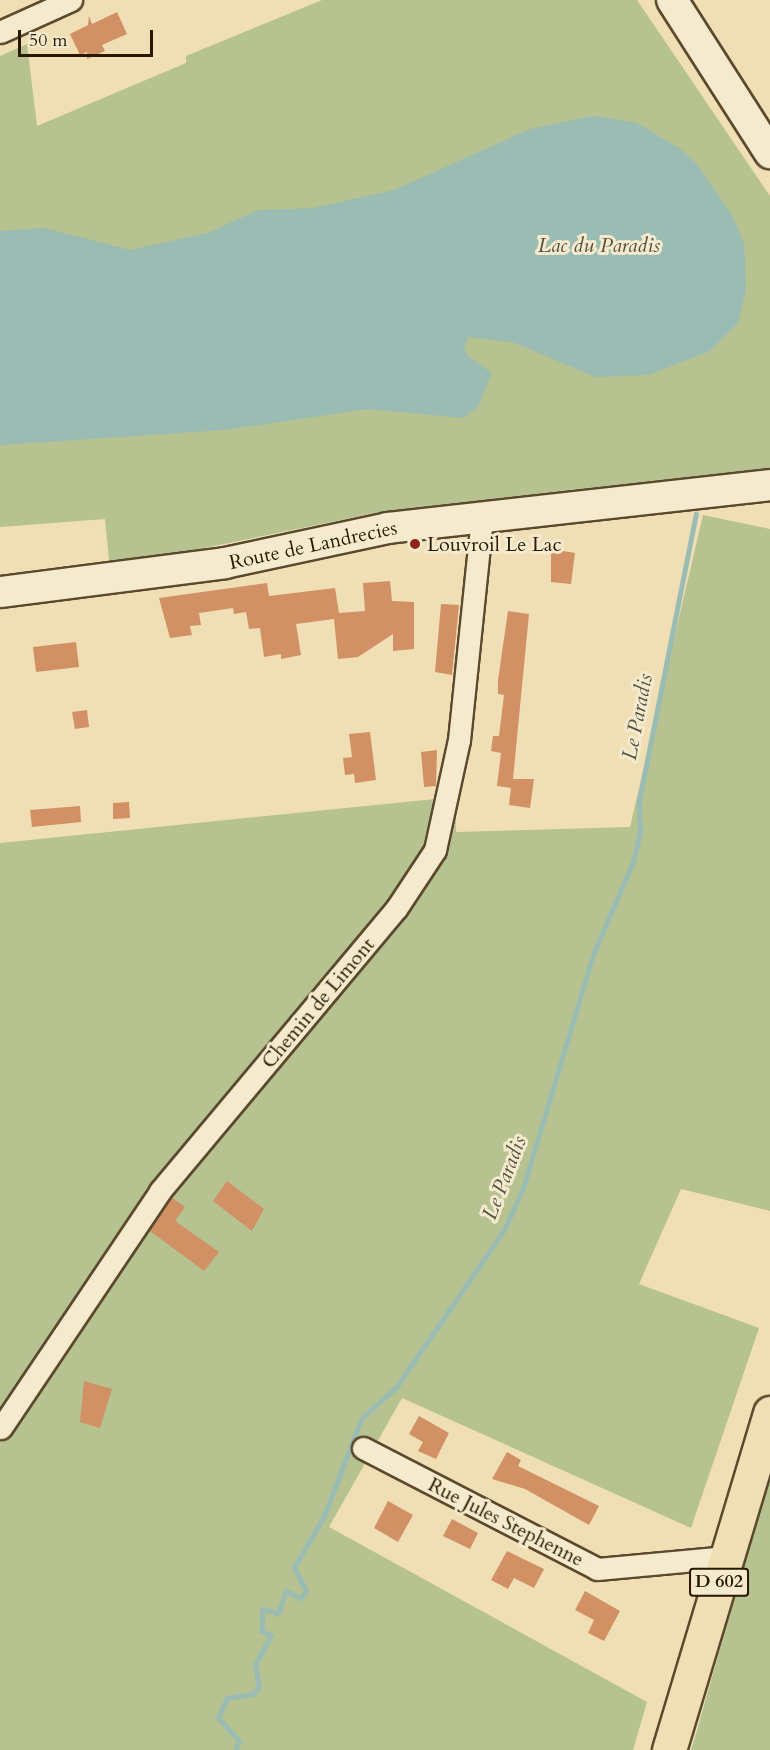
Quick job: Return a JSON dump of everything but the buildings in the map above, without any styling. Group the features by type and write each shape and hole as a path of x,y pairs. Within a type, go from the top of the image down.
{"main road":[{"path":"672,0 770,153"},
{"name":"Route de Landrecies","path":"0,592 213,565 388,528 770,485"},
{"path":"728,490 770,496"},
{"name":"D 602","path":"669,1750 770,1413"}],"street":[{"path":"0,32 71,0"},
{"name":"Chemin de Limont","path":"1,1428 153,1200 396,909 435,850 457,751 482,516"},
{"name":"Rue Jules Stephenne","path":"363,1448 597,1569 727,1557"}],"green space":[{"path":"322,0 637,0 770,196 770,468 380,512 175,554 109,561 105,519 0,527 0,56 27,44 37,126 186,63 186,56"},
{"path":"703,515 770,529 770,1211 681,1189 639,1284 759,1328 691,1528 402,1398 329,1527 647,1702 633,1750 0,1750 0,843 455,797 456,832 630,827"},
{"path":"770,1474 770,1750 691,1750 697,1730"}],"water":[{"name":"Lac du Paradis","path":"592,116 637,123 679,148 696,163 732,215 744,243 746,289 738,323 710,351 649,375 595,377 515,343 468,337 464,349 469,357 492,373 478,407 463,418 368,409 224,430 0,445 0,231 44,228 130,250 207,233 258,210 313,208 394,190 530,129"}],"waterway":[{"name":"Le Paradis","path":"235,1750 239,1741 218,1718 227,1698 253,1694 259,1687 255,1665 271,1635 262,1631 262,1609 278,1613 286,1591 300,1598 306,1591 294,1567 324,1516 361,1419 397,1386 504,1230 523,1188 594,952 633,862 640,831 639,801 696,514"}],"place":[{"name":"Louvroil Le Lac","path":"415,544"}]}
